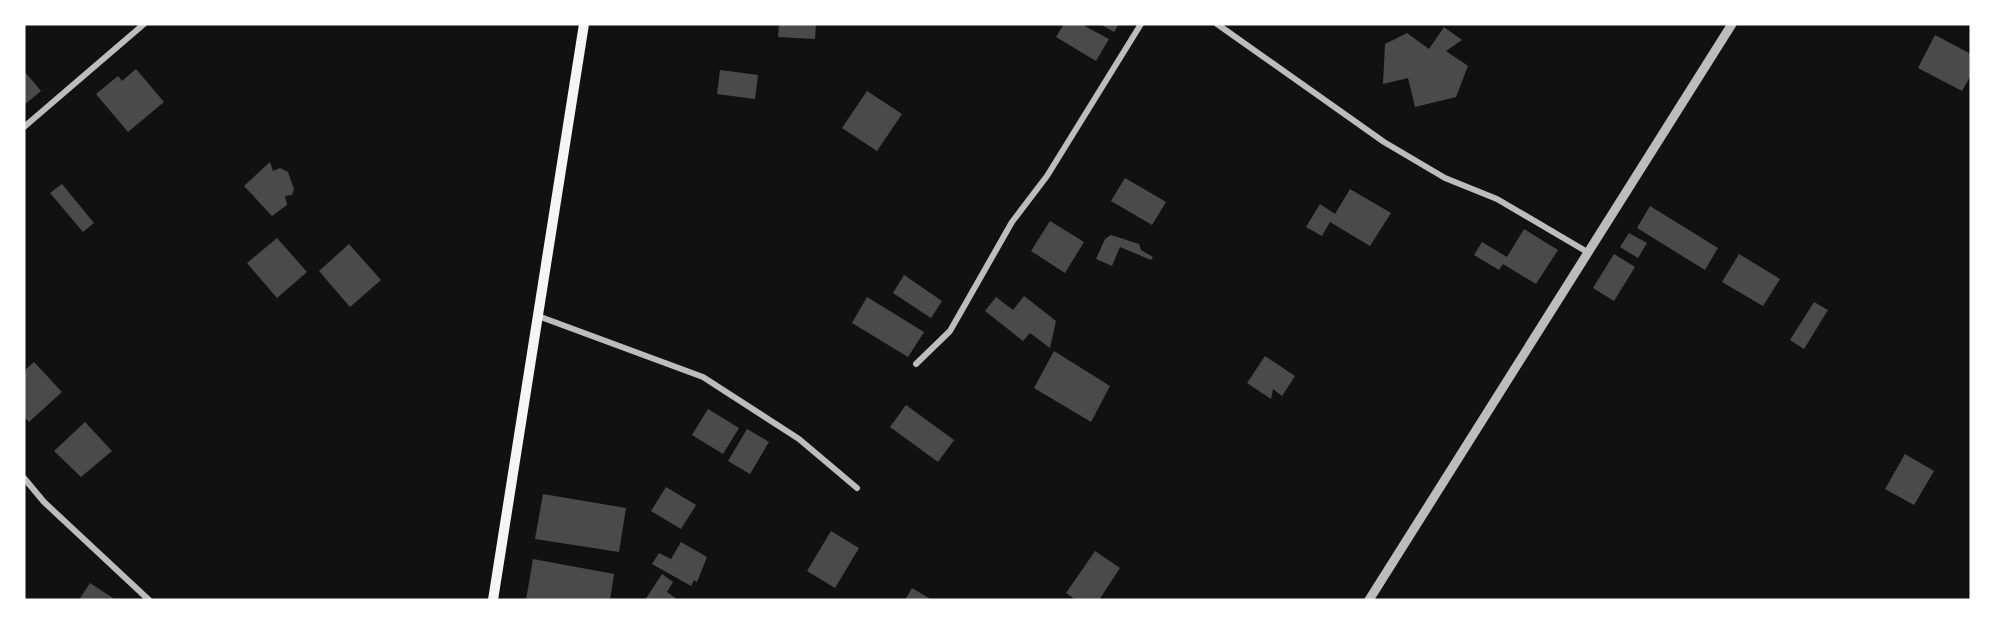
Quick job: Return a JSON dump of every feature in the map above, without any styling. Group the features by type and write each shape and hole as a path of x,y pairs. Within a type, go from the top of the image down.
{"main road":[{"path":"493,600 584,24"}],"street":[{"path":"24,127 144,24"},
{"path":"916,364 950,331 1012,222 1047,176 1141,24"},
{"path":"1217,24 1384,142 1445,178 1497,199 1589,253"},
{"path":"1369,600 1732,24"},
{"path":"538,316 703,377 799,439 857,488"},
{"path":"24,478 44,502 149,600"}],"building":[{"path":"779,24 816,24 815,39 778,37"},
{"path":"1064,24 1081,24 1109,39 1096,61 1056,37"},
{"path":"1100,24 1119,24 1114,32"},
{"path":"1444,27 1462,40 1446,51 1468,66 1456,97 1415,107 1408,78 1383,84 1385,44 1407,33 1429,49"},
{"path":"1935,35 1971,54 1971,75 1962,91 1918,68"},
{"path":"136,69 164,102 128,132 96,94 118,76 122,81"},
{"path":"720,70 758,75 755,99 717,94"},
{"path":"24,71 41,91 24,105"},
{"path":"867,91 902,114 877,151 842,128"},
{"path":"270,162 273,171 280,168 288,172 294,189 292,195 285,196 287,205 272,216 244,186"},
{"path":"1125,178 1166,202 1152,225 1111,201"},
{"path":"62,184 94,223 83,232 50,193"},
{"path":"1350,189 1391,213 1370,246 1330,222 1322,236 1306,227 1320,204 1335,214"},
{"path":"1650,206 1718,248 1705,270 1637,228"},
{"path":"1050,221 1084,242 1065,273 1031,251"},
{"path":"1524,229 1558,250 1536,284 1503,264 1499,270 1474,255 1482,242 1507,257"},
{"path":"1629,233 1647,243 1638,258 1620,247"},
{"path":"1111,235 1139,244 1141,250 1153,257 1151,260 1120,247 1112,266 1096,259 1105,239"},
{"path":"277,238 307,272 277,298 247,263"},
{"path":"349,244 381,280 350,307 319,271"},
{"path":"1614,254 1635,267 1614,301 1593,288"},
{"path":"1739,254 1780,279 1763,306 1722,282"},
{"path":"904,275 942,301 931,318 893,293"},
{"path":"1024,296 1056,321 1050,348 1030,333 1023,341 985,311 996,297 1013,310"},
{"path":"867,297 924,332 908,357 852,323"},
{"path":"1814,302 1828,310 1804,349 1790,340"},
{"path":"1054,351 1110,386 1091,422 1034,388"},
{"path":"1265,356 1295,376 1282,396 1273,389 1271,399 1247,383"},
{"path":"34,362 62,392 29,422 24,417 24,371"},
{"path":"906,405 954,440 938,462 890,427"},
{"path":"708,409 739,428 723,454 692,435"},
{"path":"85,422 112,451 81,477 54,451"},
{"path":"747,429 769,442 750,474 728,461"},
{"path":"1905,454 1934,471 1914,505 1885,489"},
{"path":"666,487 696,505 681,529 651,511"},
{"path":"543,494 626,508 619,552 535,539"},
{"path":"831,531 859,548 835,588 807,571"},
{"path":"681,542 707,557 697,582 694,580 691,586 652,564 659,553 671,559"},
{"path":"1095,551 1120,568 1099,600 1076,600 1066,593"},
{"path":"533,559 614,574 610,600 526,600"},
{"path":"662,574 673,582 667,592 678,600 645,600"},
{"path":"90,583 116,600 79,600"},
{"path":"912,588 932,600 905,600"}]}
